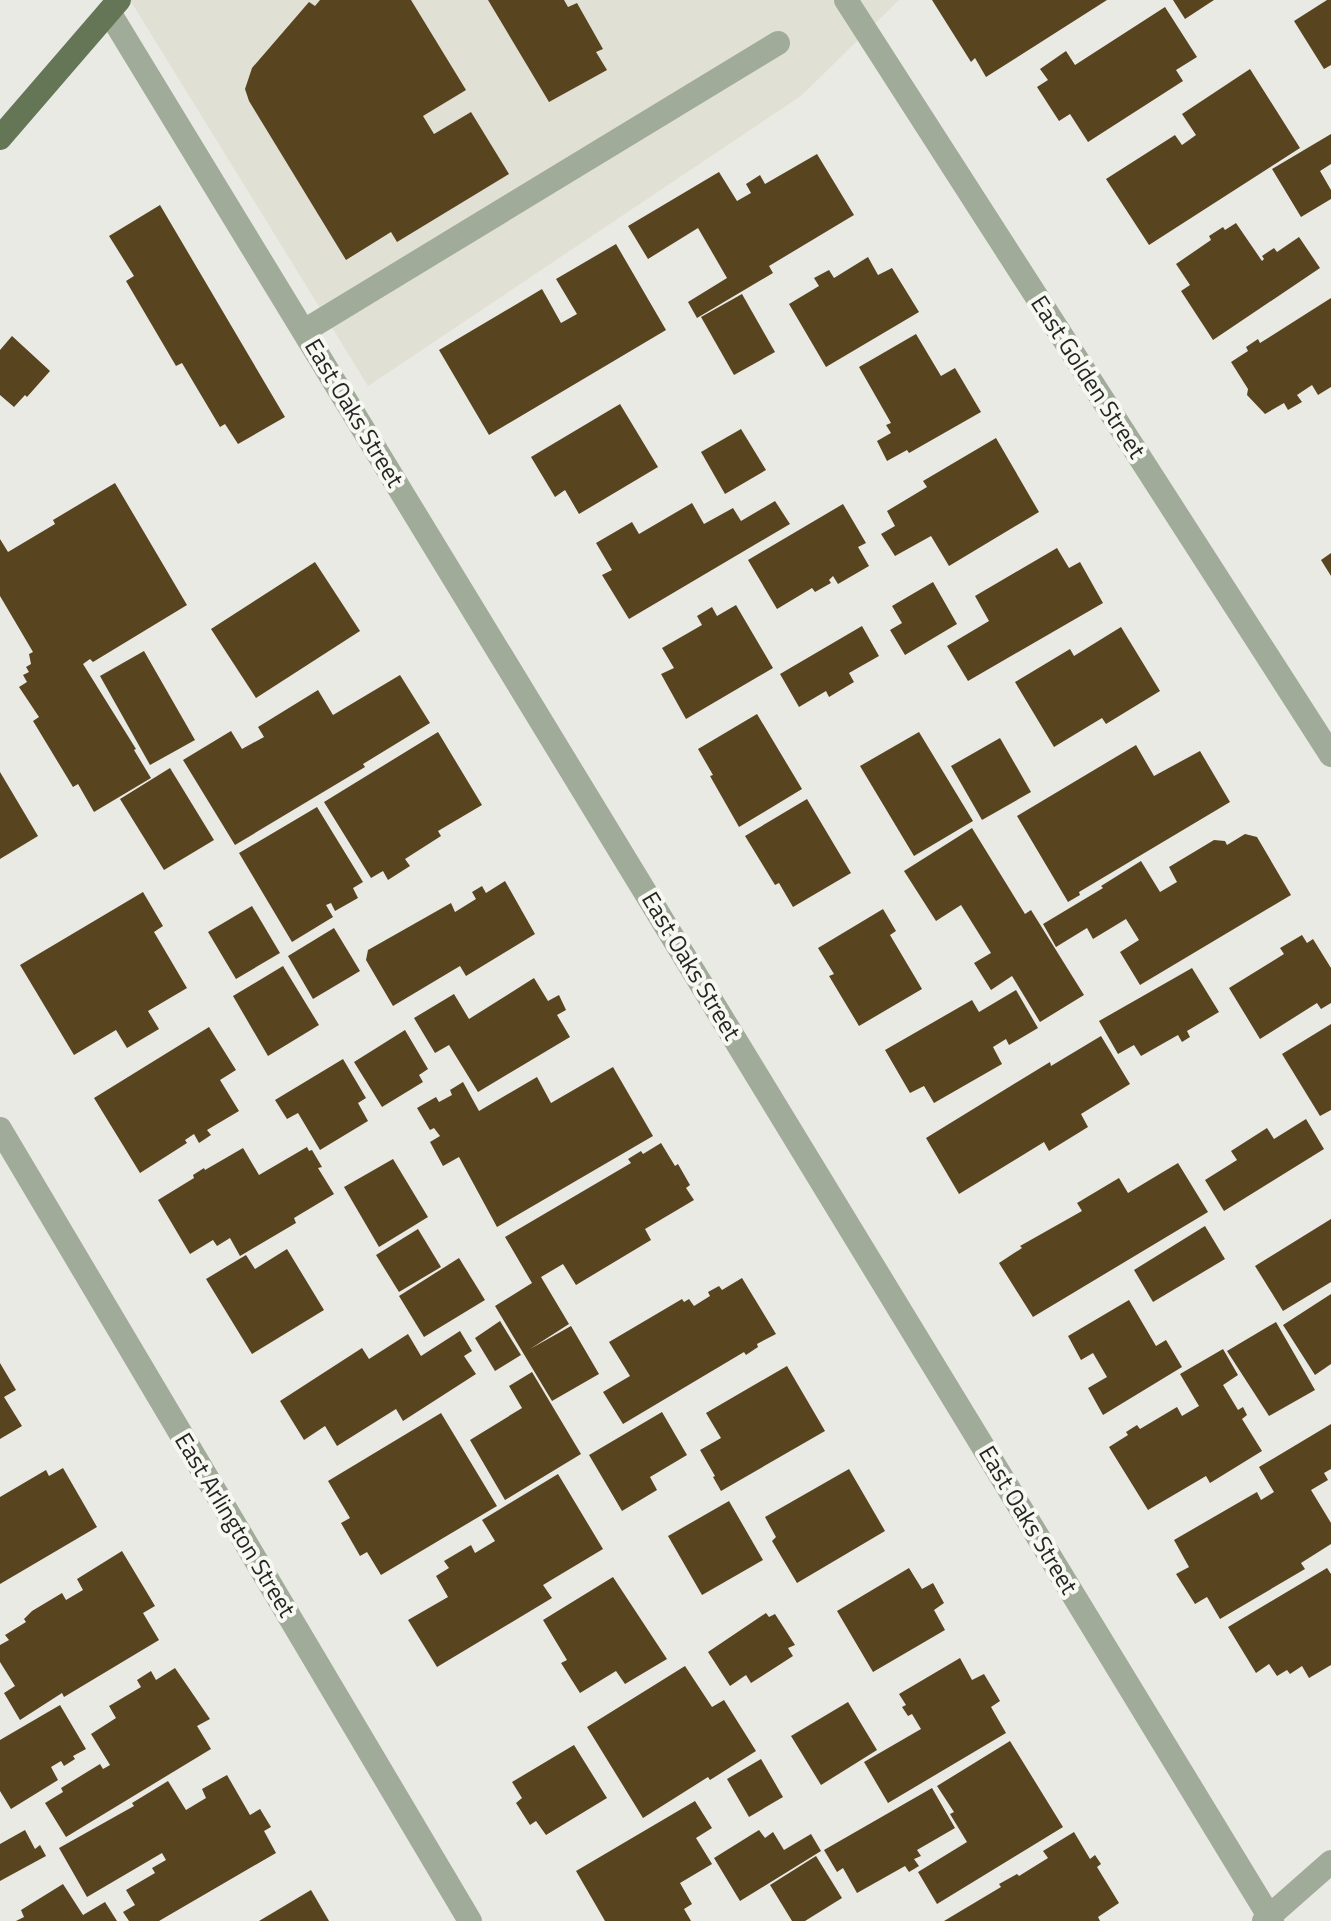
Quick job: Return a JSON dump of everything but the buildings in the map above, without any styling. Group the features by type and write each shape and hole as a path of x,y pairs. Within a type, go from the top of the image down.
{"main road":[{"path":"0,138 114,6"}],"street":[{"name":"East Golden Street","path":"846,0 1331,755"},
{"name":"East Oaks Street","path":"114,6 304,331 1269,1919"},
{"path":"304,331 778,43"},
{"name":"East Arlington Street","path":"0,1129 470,1921"},
{"path":"1269,1919 1331,1862"}],"shaded area":[{"path":"130,0 899,0 801,96 368,386"}]}
